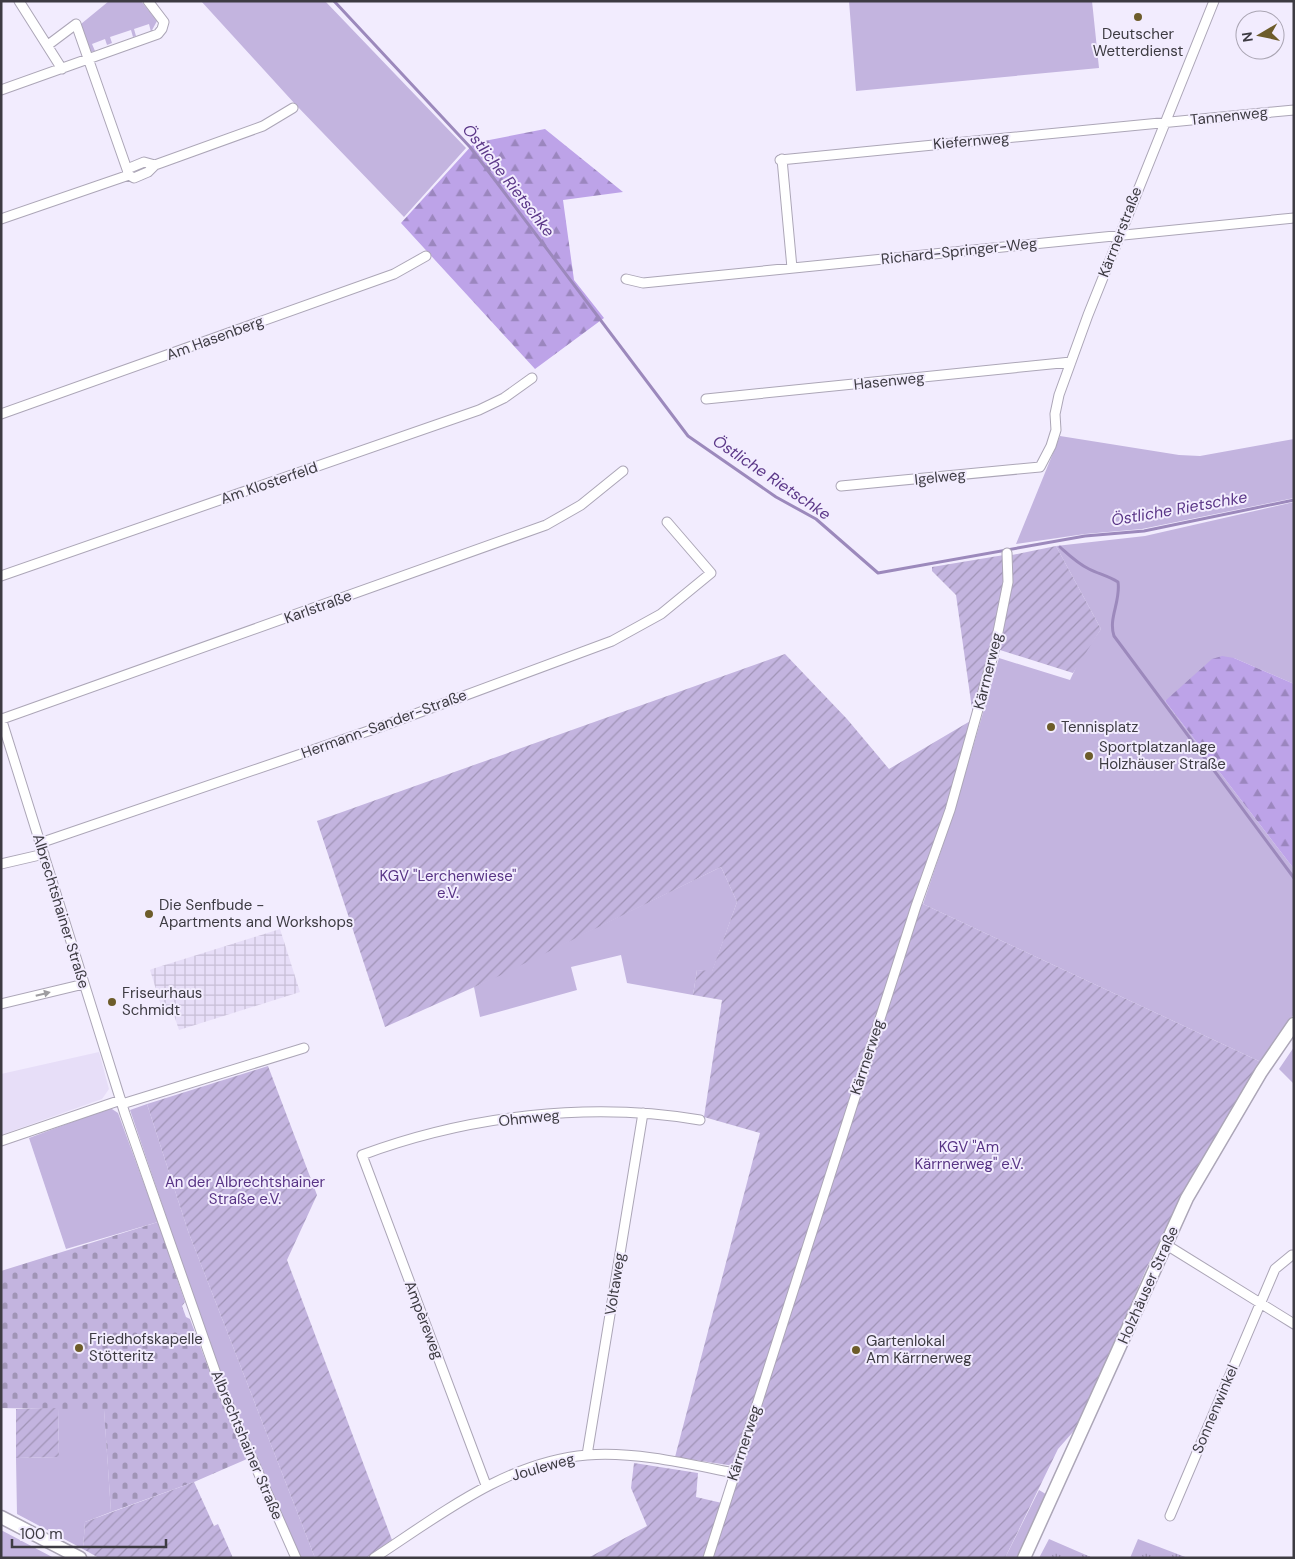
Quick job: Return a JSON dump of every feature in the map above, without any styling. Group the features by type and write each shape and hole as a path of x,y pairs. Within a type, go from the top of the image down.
{"main road":[{"name":"Holzhäuser Straße","path":"1024,1558 1187,1198 1294,1024"},
{"path":"1,1517 80,1558"}],"street":[{"path":"19,1 62,69"},
{"path":"1,90 158,34 164,22 148,1"},
{"name":"Kärrnerstraße","path":"1040,467 1051,446 1056,430 1055,414 1071,362 1163,123 1214,1"},
{"path":"48,45 76,24 128,172 134,178 148,172 155,165 263,126 293,108"},
{"name":"Tannenweg","path":"1163,123 1294,110"},
{"name":"Kiefernweg","path":"792,268 781,159 1163,123"},
{"path":"1,219 128,172"},
{"name":"Richard-Springer-Weg","path":"626,278 643,283 1294,218"},
{"name":"Am Hasenberg","path":"1,414 394,274 426,256"},
{"name":"Hasenweg","path":"706,399 1071,362"},
{"name":"Am Klosterfeld","path":"1,576 479,410 504,398 532,378"},
{"name":"Igelweg","path":"841,486 1040,467"},
{"name":"Karlstraße","path":"2,723 546,525 581,505 623,471"},
{"name":"Hermann-Sander-Straße","path":"40,843 380,727 612,641 661,614 711,573 667,522"},
{"name":"Kärrnerweg","path":"708,1558 916,906 950,810 994,652 1008,582 1007,553"},
{"name":"Albrechtshainer Straße","path":"2,723 122,1102 221,1388 296,1558"},
{"path":"1,864 44,854"},
{"path":"1,1004 84,984"},
{"path":"1,1141 122,1102 304,1048"},
{"name":"Ohmweg","path":"362,1155 395,1143 470,1124 559,1114 643,1113 700,1120"},
{"name":"Voltaweg","path":"587,1455 643,1113"},
{"name":"Ampèreweg","path":"362,1155 486,1485"},
{"path":"1165,1244 1294,1324"},
{"name":"Sonnenwinkel","path":"1170,1516 1259,1303 1275,1269 1292,1255"},
{"name":"Jouleweg","path":"374,1558 486,1485 523,1471 587,1455 658,1460 734,1473"}],"shaded area":[{"path":"280,929 300,992 179,1030 172,1009 163,1012 150,970"},
{"path":"99,1052 109,1089 102,1099 1,1135 1,1074"}],"green space":[{"path":"109,1 141,1 157,21 151,32 149,24 134,29 136,36 133,37 131,30 110,37 112,43 107,45 105,39 92,44 95,51 91,52 81,24"},
{"path":"201,1 325,1 466,148 404,217 295,104"},
{"path":"849,1 1092,1 1099,68 856,91"},
{"path":"545,129 623,192 563,200 574,280 604,318 535,369 401,223 474,143"},
{"path":"1060,436 1179,455 1200,456 1294,439 1294,498 1142,529 1085,534 1016,544"},
{"name":"Sportplatzanlage Holzhäuser Straße","path":"1294,502 1294,684 1234,658 1165,701 1294,869 1294,1014 1261,1062 923,904 954,812 999,658 1070,680 1080,659 1101,629 1056,546 1145,536"},
{"path":"1056,546 1101,629 1073,673 1000,650 1013,573 1012,555"},
{"path":"1004,555 998,616 973,716 956,595 932,571 932,567"},
{"name":"KGV \"Am Kärrnerweg\" e.V.","path":"785,654 847,719 889,769 972,720 946,811 915,902 923,904 1261,1062 1186,1187 1147,1267 1080,1424 1058,1449 1005,1558 711,1558 741,1467 675,1457 760,1133 704,1117 722,1000 693,995 697,970 712,971 737,902 721,867 499,976 385,1027 317,821"},
{"path":"1222,656 1234,658 1294,684 1294,869 1165,701 1212,659"},
{"path":"721,867 737,902 712,972 697,970 693,995 627,983 621,955 571,967 577,990 480,1017 474,987"},
{"path":"1294,1047 1294,1084 1279,1069"},
{"name":"An der Albrechtshainer Straße e.V.","path":"268,1066 317,1195 287,1260 392,1540 366,1558 315,1558 188,1231 147,1104"},
{"path":"147,1104 188,1231 315,1558 301,1558 224,1387 130,1110"},
{"path":"107,1109 112,1109 118,1113 158,1222 66,1249 29,1138"},
{"path":"158,1222 185,1302 182,1306 186,1317 190,1319 217,1391 247,1459 194,1482 111,1512 104,1410 1,1408 1,1271"},
{"path":"58,1408 104,1409 111,1512 85,1522 83,1549 17,1514 16,1458 59,1457"},
{"path":"58,1408 59,1457 16,1458 16,1409"},
{"path":"634,1463 698,1473 696,1497 722,1503 704,1558 588,1558 647,1526 631,1488"},
{"path":"194,1482 214,1526 218,1524 233,1558 99,1558 83,1549 85,1522"},
{"path":"1039,1490 1049,1496 1017,1558 1005,1558"},
{"path":"1,1530 54,1558 1,1558"},
{"path":"1049,1539 1093,1558 1039,1558"},
{"path":"1138,1539 1188,1558 1130,1558"}],"waterway":[{"name":"Östliche Rietschke","path":"334,1 470,147 688,436 776,497 816,519 878,573 1085,536 1144,531 1294,500"},
{"path":"1060,547 1085,567 1118,582 1118,596 1113,616 1114,636 1294,878"}],"place":[{"name":"Deutscher Wetterdienst","path":"1138,17"},
{"name":"Tennisplatz","path":"1051,727"},
{"name":"Sportplatzanlage Holzhäuser Straße","path":"1089,756"},
{"name":"Die Senfbude - Apartments and Workshops","path":"149,914"},
{"name":"Friseurhaus Schmidt","path":"112,1002"},
{"name":"Friedhofskapelle Stötteritz","path":"79,1348"},
{"name":"Gartenlokal Am Kärrnerweg","path":"856,1350"}],"park label":[{"name":"KGV \"Lerchenwiese\" e.V.","path":"448,884"}]}
